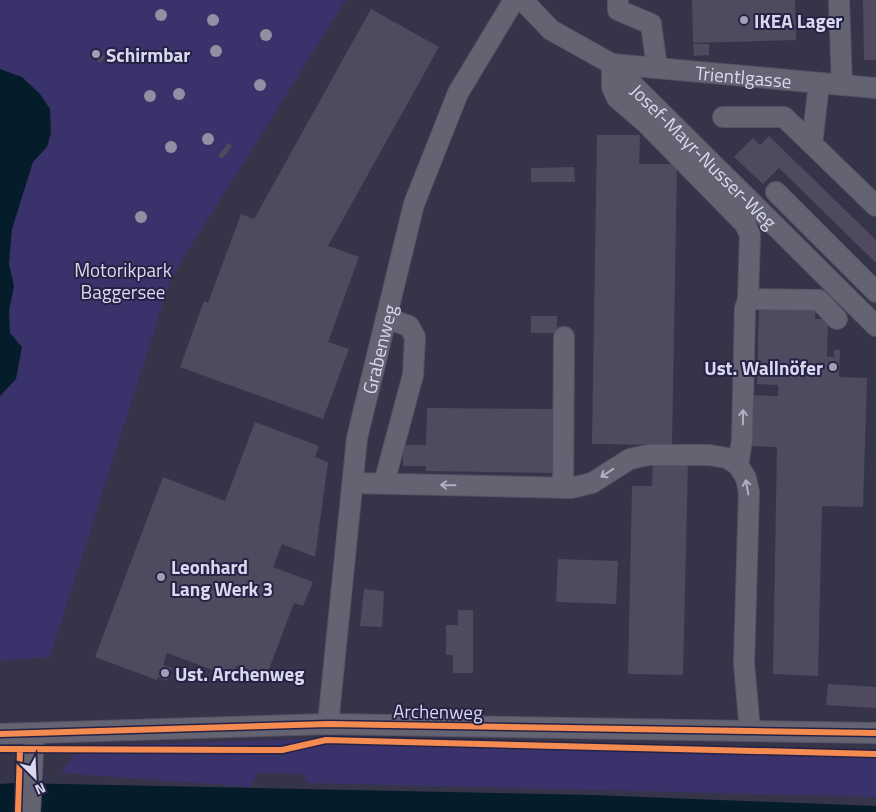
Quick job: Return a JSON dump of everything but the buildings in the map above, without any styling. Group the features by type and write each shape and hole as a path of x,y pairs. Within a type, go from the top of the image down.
{"street":[{"name":"Grabenweg","path":"328,724 357,438 414,204 458,92 514,0"},
{"name":"Josef-Mayr-Nusser-Weg","path":"523,0 551,30 612,64 876,326"},
{"path":"618,0 618,10 651,24 657,68"},
{"path":"839,0 842,85"},
{"path":"612,64 612,86 617,98 647,124 745,224 750,235 748,299 745,309 742,440 738,466"},
{"name":"Trientlgasse","path":"612,64 876,88"},
{"path":"812,144 820,83"},
{"path":"723,117 784,117 876,206"},
{"path":"776,192 876,292"},
{"path":"748,299 819,300 838,320"},
{"path":"384,483 413,375 415,337 409,326 386,318"},
{"path":"563,488 564,337"},
{"path":"352,482 572,488 592,483 630,460 648,455 709,455 727,458 738,466 746,478 749,492 744,663 750,732"},
{"name":"Archenweg","path":"0,734 328,724 876,733"},
{"path":"30,812 34,733"}],"green space":[{"name":"Motorikpark Baggersee","path":"0,0 346,0 171,278 50,657 0,661"},
{"path":"313,739 876,750 876,797 307,783 303,774 258,773 251,787 61,773 80,746"}],"water":[{"path":"0,69 22,77 40,94 50,109 51,133 47,147 33,162 12,229 9,264 14,286 9,311 10,333 22,347 16,379 0,396"},
{"path":"0,784 592,795 876,806 876,812 0,812"}],"pier":[{"path":"15,781 42,781 41,812 14,812"}],"cycle path":[{"path":"0,734 328,724 876,733"},
{"path":"0,749 282,750 326,740 876,754"},
{"path":"18,812 20,749"}],"place":[{"name":"IKEA Lager","path":"744,20"},
{"name":"Schirmbar","path":"96,54"},
{"name":"Ust. Wallnöfer","path":"833,367"},
{"name":"Leonhard Lang Werk 3","path":"161,577"},
{"name":"Ust. Archenweg","path":"165,673"}]}
